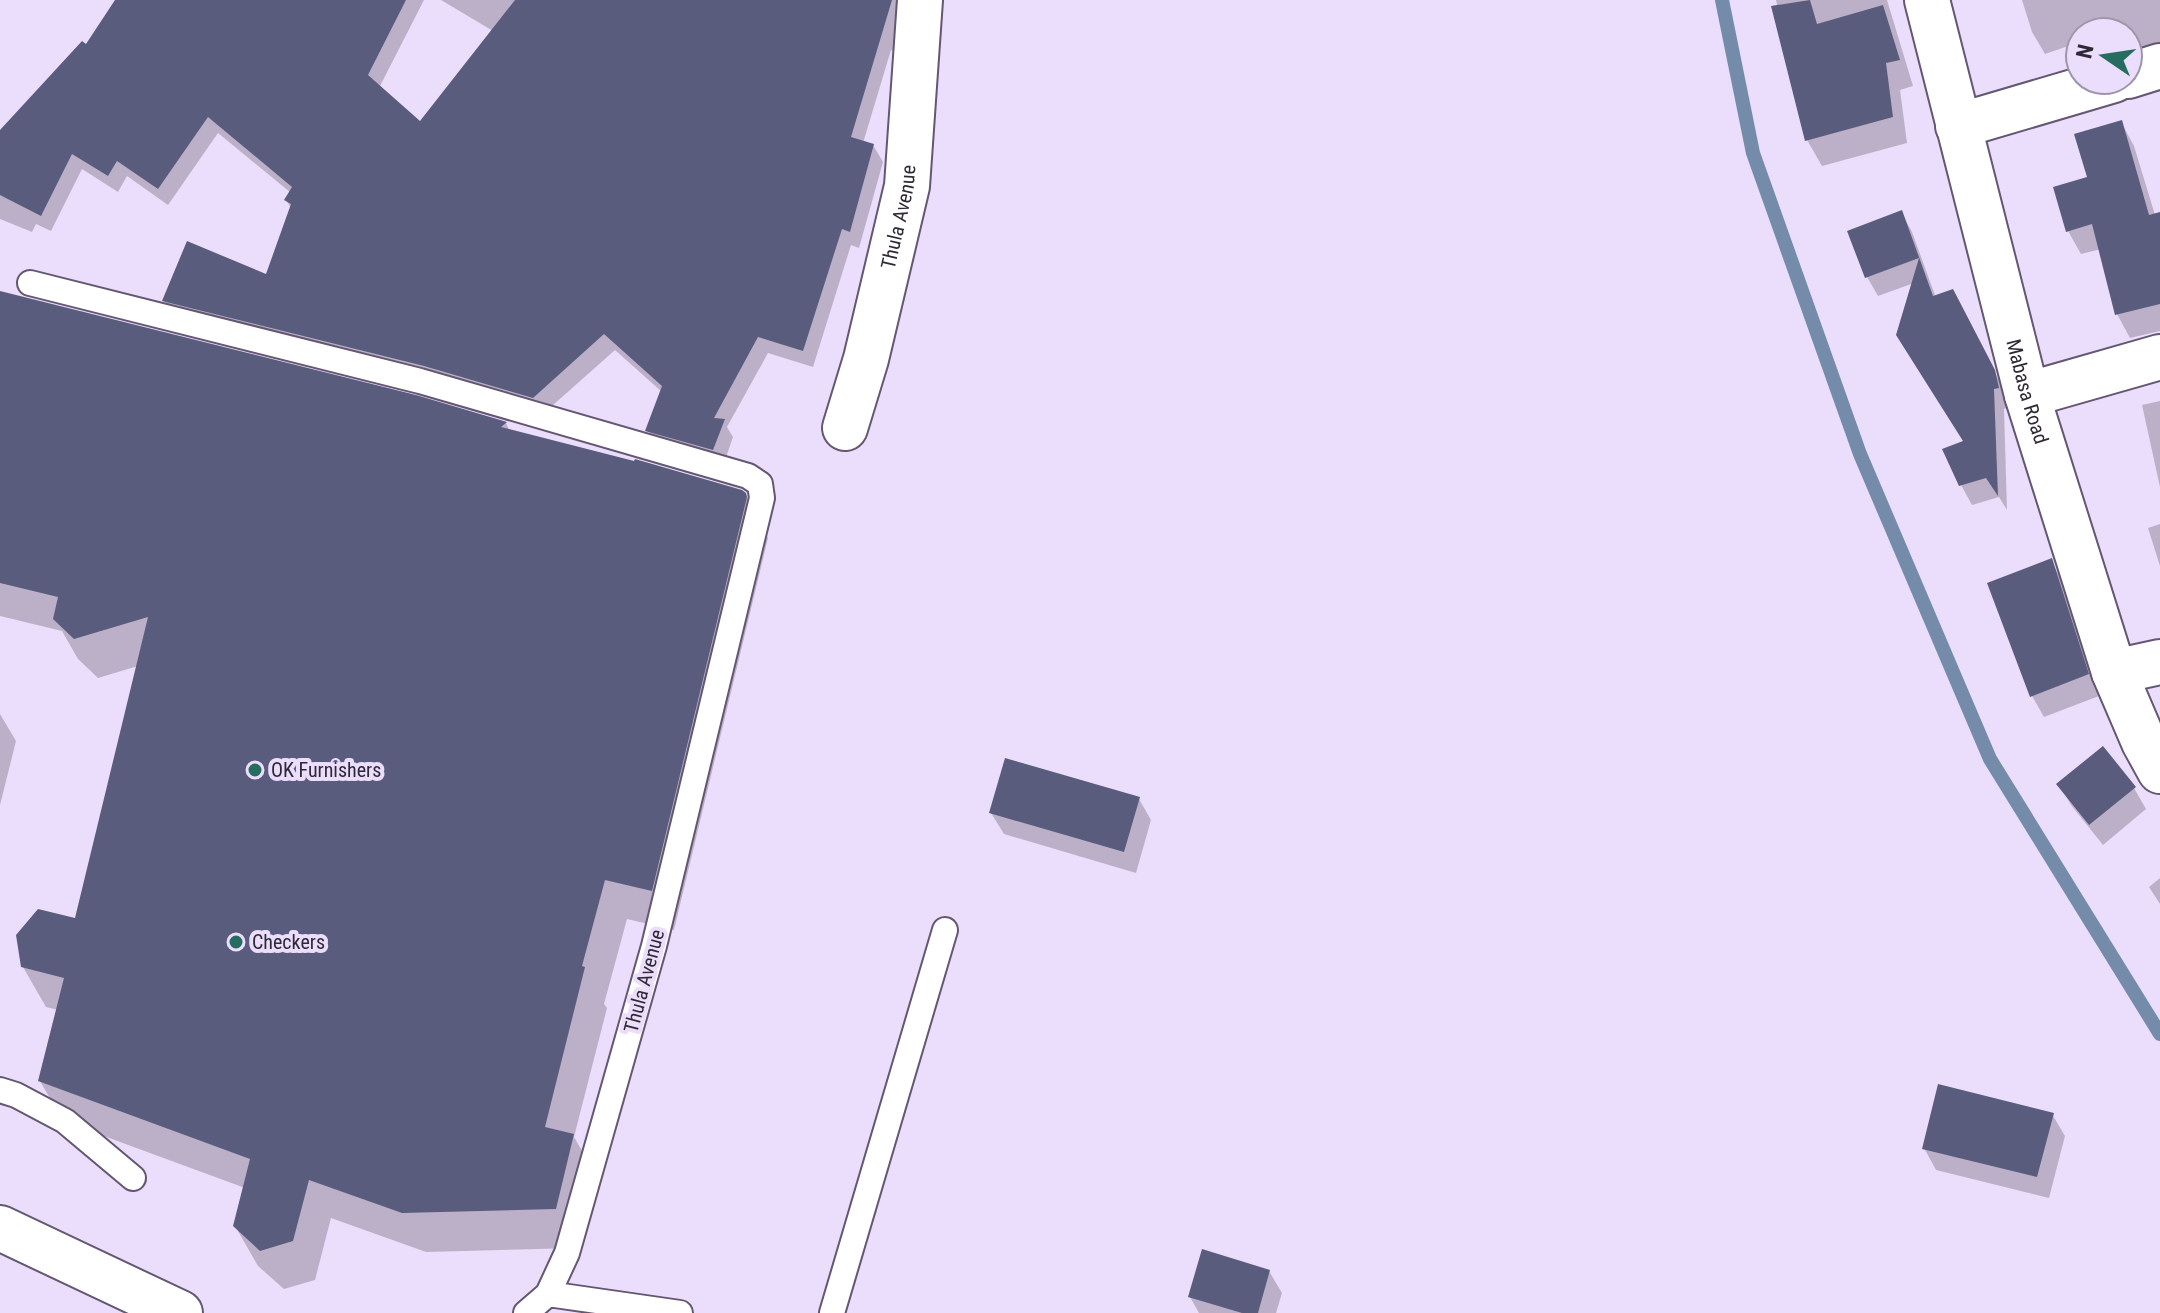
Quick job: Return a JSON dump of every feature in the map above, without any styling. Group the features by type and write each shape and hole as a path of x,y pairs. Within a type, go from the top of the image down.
{"street":[{"name":"Thula Avenue","path":"845,428 866,359 907,186 920,0"},
{"name":"Mabasa Road","path":"1927,0 2027,395 2114,672 2160,771"},
{"path":"1958,126 2064,95"},
{"path":"2027,395 2160,357"},
{"path":"2114,672 2160,662"},
{"path":"0,1228 180,1313"}],"lane":[{"name":"Thula Avenue","path":"30,283 420,381 753,478 760,484 762,498 654,946 567,1253 548,1294 526,1313"},
{"path":"832,1313 945,930"},
{"path":"0,1090 65,1121 133,1178"},
{"path":"548,1294 680,1313"}],"building":[{"path":"115,0 406,0 368,75 420,121 515,0 892,0 851,137 874,144 850,232 842,229 803,351 758,337 714,418 725,419 713,450 645,431 662,386 604,334 533,398 424,366 162,301 187,241 266,274 291,204 284,200 292,187 208,117 158,189 117,161 108,176 72,154 41,216 0,195 0,130 82,41 86,44"},
{"path":"1810,0 1817,24 1883,5 1900,60 1886,63 1893,117 1805,141 1771,6"},
{"path":"2122,120 2149,215 2160,212 2160,304 2115,315 2092,224 2066,232 2053,187 2087,177 2074,134"},
{"path":"1902,210 1933,296 1953,289 1995,370 1999,388 1994,389 1998,496 1986,478 1959,486 1942,449 1963,441 1896,335 1919,258 1865,278 1847,231"},
{"path":"0,291 416,395 507,422 501,427 635,459 746,493 652,891 605,880 582,966 585,967 545,1127 574,1134 556,1209 402,1213 309,1180 293,1241 260,1251 233,1226 250,1159 38,1081 64,978 21,967 16,935 38,909 75,918 148,617 74,639 53,619 58,597 0,583"},
{"path":"2052,558 2089,674 2030,697 1987,583"},
{"path":"2103,746 2136,787 2089,825 2056,784"},
{"path":"1005,758 1140,797 1124,852 989,813"},
{"path":"1938,1084 2054,1113 2037,1177 1922,1149"},
{"path":"1202,1249 1270,1270 1258,1313 1242,1313 1188,1297"}],"waterway":[{"path":"1722,0 1753,153 1860,454 1990,759 2160,1034"}],"place":[{"name":"OK Furnishers","path":"255,770"},
{"name":"Checkers","path":"236,942"}]}
